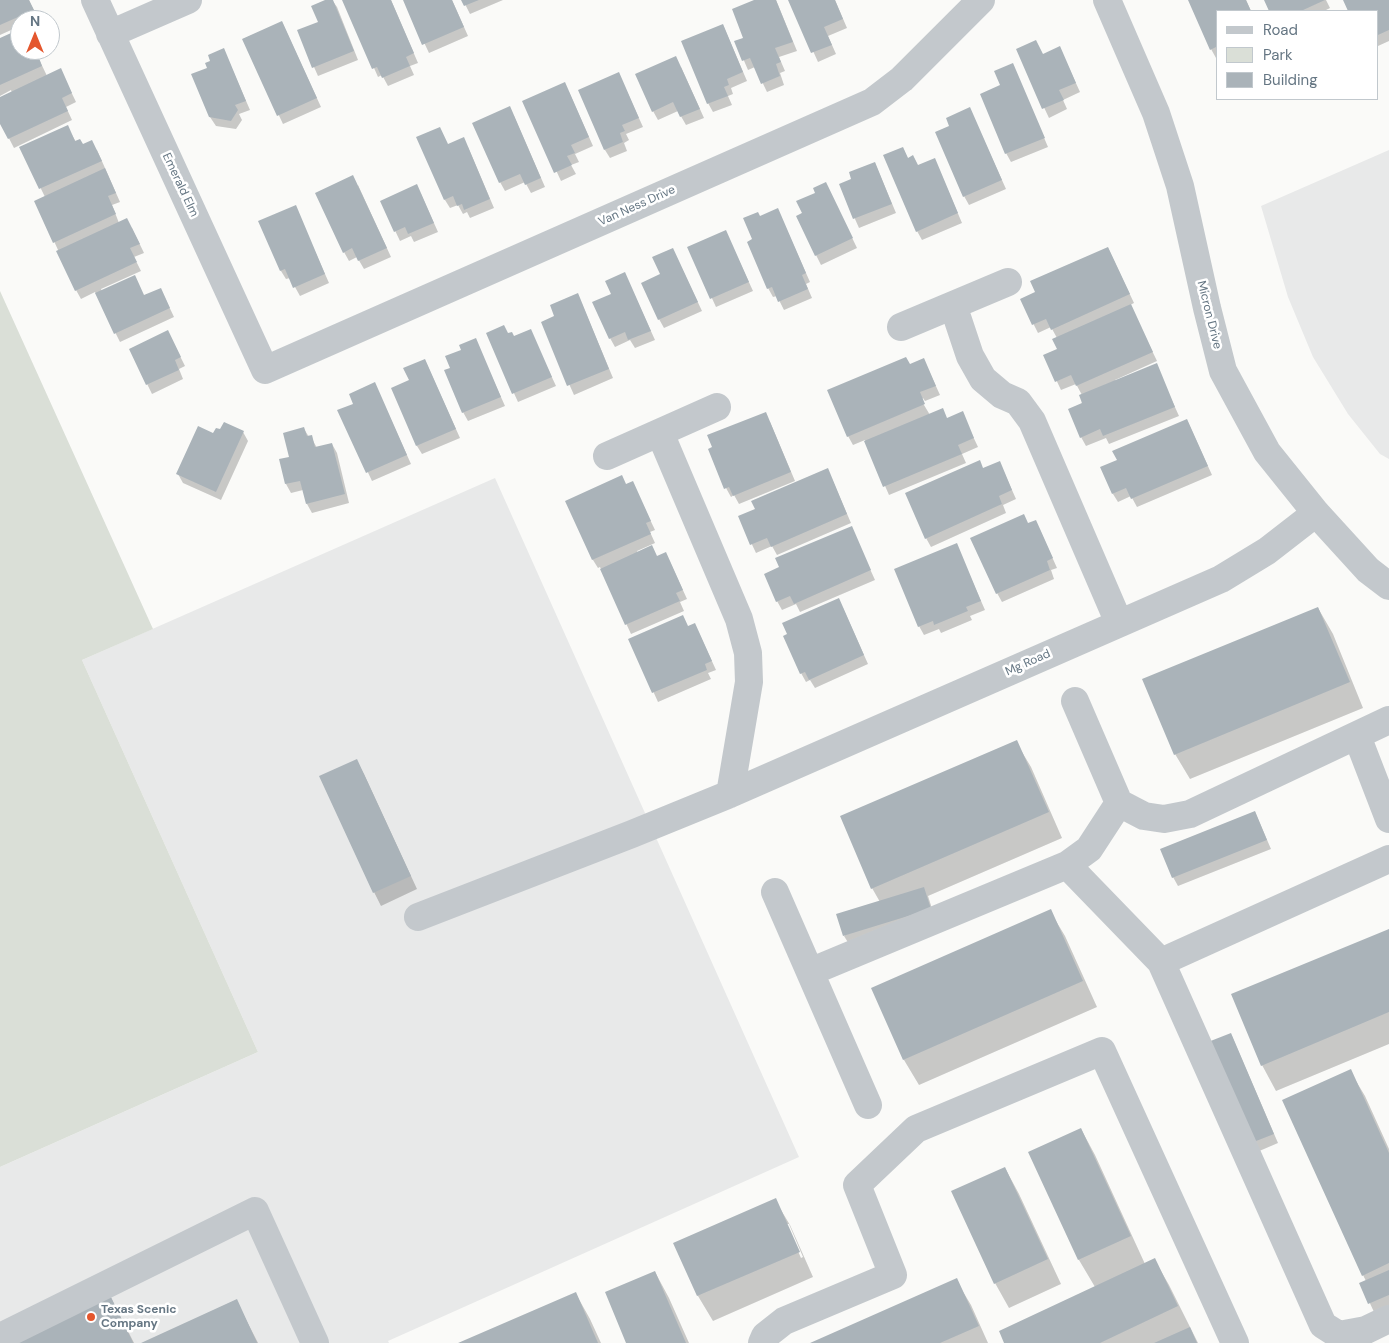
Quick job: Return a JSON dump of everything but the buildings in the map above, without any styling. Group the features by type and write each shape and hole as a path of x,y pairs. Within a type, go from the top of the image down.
{"street":[{"name":"Emerald Elm","path":"95,0 266,370"},
{"path":"110,34 188,0"},
{"name":"Van Ness Drive","path":"266,370 872,102 902,79 981,0"},
{"name":"Micron Drive","path":"1107,0 1156,113 1180,186 1223,371 1267,452 1316,513 1368,570 1389,586"},
{"path":"901,327 1008,282"},
{"path":"953,305 970,356 983,378 1002,395 1018,402 1032,421 1119,623"},
{"path":"607,456 717,407"},
{"path":"660,433 739,618 748,653 750,682 730,794"},
{"name":"Mg Road","path":"418,917 730,794 1221,579 1267,551 1316,513"},
{"path":"1075,701 1119,803 1144,816 1164,819 1190,814 1389,720"},
{"path":"1356,736 1389,819"},
{"path":"810,972 1067,866 1089,849 1119,803"},
{"path":"1161,962 1389,859"},
{"path":"1067,866 1161,962 1322,1325 1339,1335 1375,1331"},
{"path":"775,892 868,1106"},
{"path":"762,1343 765,1336 784,1321 893,1275 857,1184 916,1129 1102,1051 1236,1343"},
{"path":"0,1337 255,1211 315,1343"}],"shaded area":[{"path":"1389,150 1389,459 1380,454 1348,414 1313,357 1288,297 1261,206"},
{"path":"495,478 799,1157 388,1341 389,1343 0,1343 0,1167 258,1052 82,660"}],"green space":[{"path":"0,291 153,629 82,660 258,1052 0,1167"}],"place":[{"name":"Texas Scenic Company","path":"91,1317"}]}
